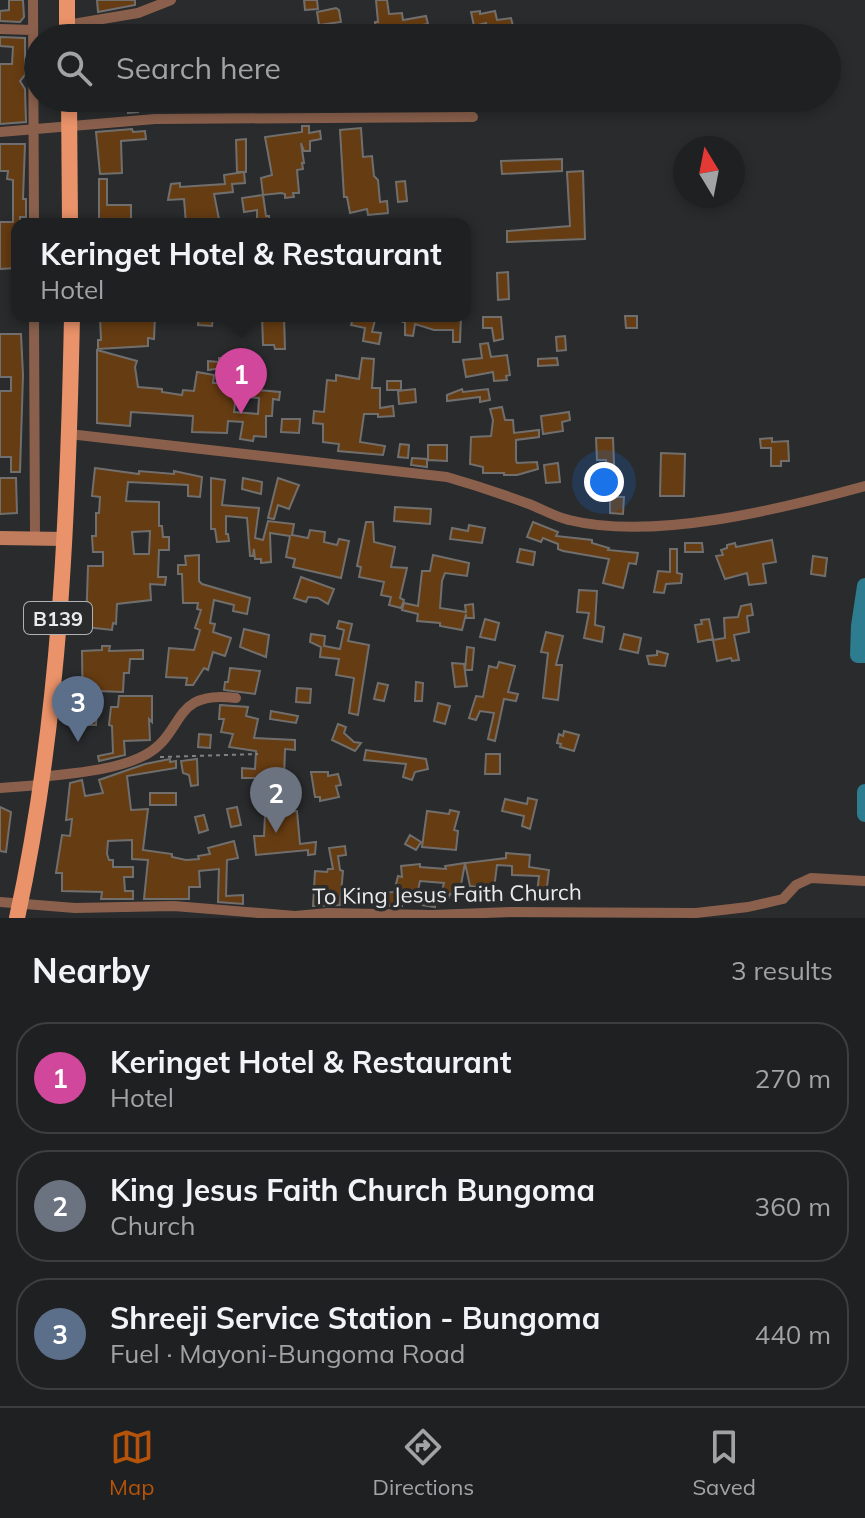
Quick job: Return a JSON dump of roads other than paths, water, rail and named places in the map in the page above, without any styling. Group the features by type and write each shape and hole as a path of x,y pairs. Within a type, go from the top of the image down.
{"main road":[{"path":"67,0 67,24"},
{"path":"69,112 70,218"},
{"name":"B139","path":"19,910 41,781 64,539 72,322"}],"street":[{"path":"33,0 33,24"},
{"path":"97,24 171,0"},
{"path":"0,29 24,30"},
{"path":"34,112 34,218"},
{"path":"0,132 155,119 473,117"},
{"path":"34,322 35,539"},
{"path":"69,434 447,477 489,489 567,520 593,524 682,524 810,501 865,486"},
{"path":"0,538 64,539"},
{"path":"0,788 118,765 142,757 166,739 184,710 193,703 215,695 236,698"},
{"name":"To King Jesus Faith Church","path":"0,902 19,910 174,906 295,916 328,913 696,913 783,899 796,885 811,878 865,881"}],"waterway":[{"path":"865,586 858,655 865,655"},
{"path":"865,792 865,814"}],"place":[{"name":"Keringet Hotel & Restaurant","path":"241,414"},
{"name":"Shreeji Service Station - Bungoma","path":"78,742"},
{"name":"King Jesus Faith Church Bungoma","path":"276,833"}]}
